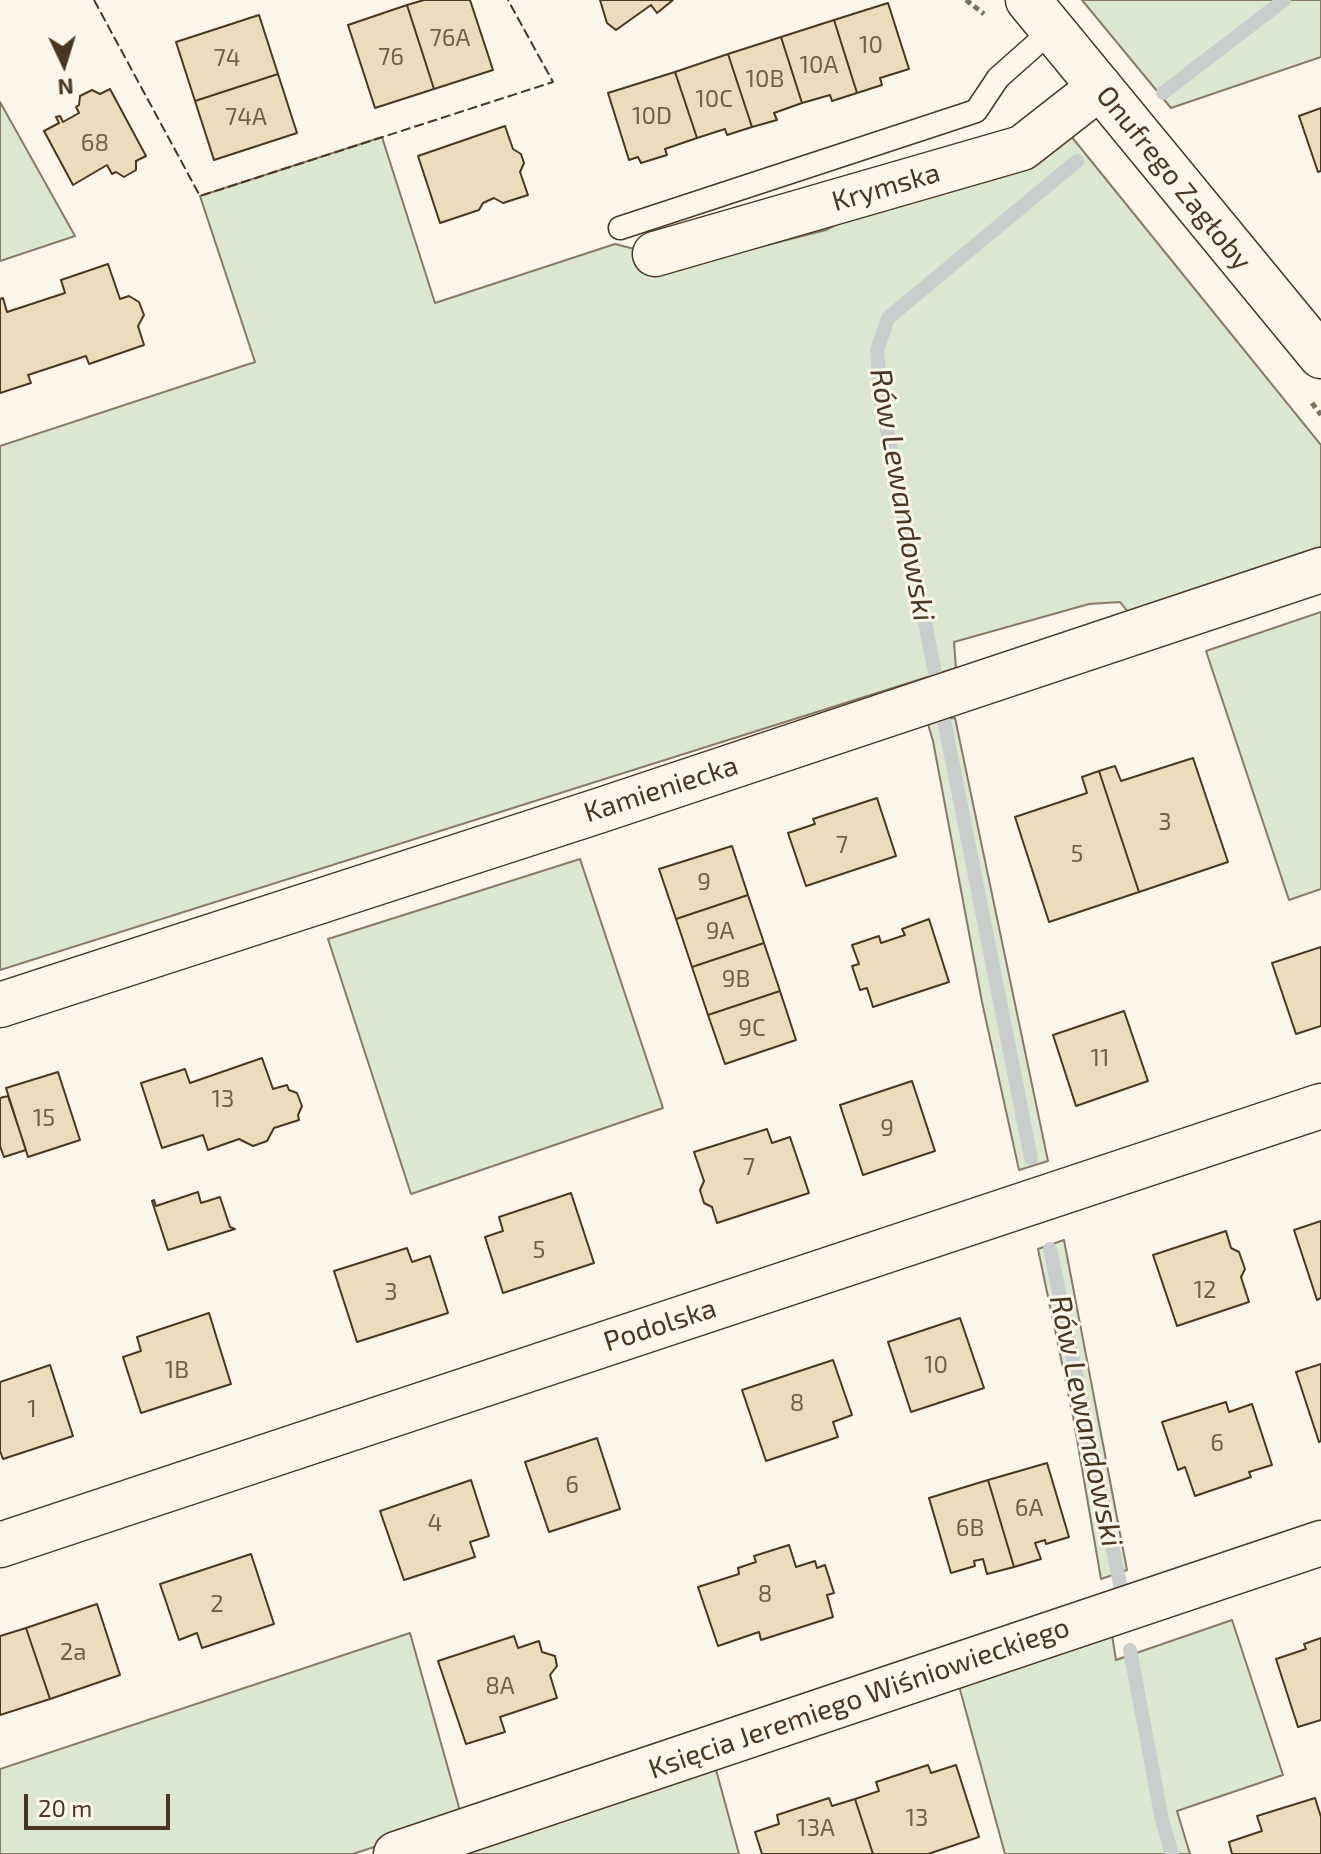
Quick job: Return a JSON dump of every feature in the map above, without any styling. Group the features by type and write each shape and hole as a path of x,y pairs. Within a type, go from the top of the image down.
{"street":[{"name":"Onufrego Zagłoby","path":"1040,15 1321,356"},
{"name":"Krymska","path":"655,254 1022,148 1100,87"},
{"name":"Kamieniecka","path":"0,1005 613,806 1321,570"},
{"name":"Podolska","path":"0,1545 1321,1106"},
{"name":"Księcia Jeremiego Wiśniowieckiego","path":"396,1854 1321,1543"}],"lane":[{"path":"620,228 976,111 1040,15"}],"green space":[{"path":"1082,0 1321,0 1321,57 1171,108"},
{"path":"0,102 75,236 0,261"},
{"path":"1012,131 1071,136 1321,445 1321,547 1128,612 1120,602 1089,604 954,642 956,668 0,970 0,446 255,362 200,196 382,137 435,303 615,244 693,264 826,230"},
{"path":"1321,612 1321,889 1289,900 1206,651"},
{"path":"955,718 1048,1161 1019,1170 982,1002 928,724 929,720"},
{"path":"580,859 663,1108 411,1194 328,939"},
{"path":"1064,1240 1127,1570 1101,1579 1073,1416 1038,1249"},
{"path":"1232,1620 1283,1775 1177,1811 1190,1854 1005,1854 959,1686 1112,1635 1116,1660"},
{"path":"410,1633 462,1818 353,1854 0,1854 0,1769"},
{"path":"715,1766 739,1854 447,1854"}],"building":[{"path":"424,0 470,0 493,70 434,89 407,5"},
{"path":"600,0 673,0 657,13 651,5 616,30 607,23"},
{"path":"888,3 909,69 880,78 882,85 857,93 834,20"},
{"path":"407,5 434,89 375,108 348,25"},
{"path":"259,15 278,74 195,101 176,42"},
{"path":"834,20 857,93 832,101 830,95 802,103 781,37"},
{"path":"781,37 802,103 774,113 777,120 752,127 728,54"},
{"path":"728,54 752,127 727,135 725,129 697,138 675,72"},
{"path":"675,72 697,138 665,149 667,155 641,163 638,157 629,160 608,93"},
{"path":"278,74 297,133 214,160 195,101"},
{"path":"110,89 146,156 136,161 136,170 124,177 116,172 112,174 107,165 73,185 44,131 59,123 56,117 60,116 63,122 79,113 76,107 80,96 92,90 100,94"},
{"path":"1321,108 1321,171 1318,172 1299,116"},
{"path":"505,126 513,149 521,154 524,163 520,172 528,195 503,203 494,198 483,203 479,210 440,223 418,156"},
{"path":"108,264 120,299 129,296 139,302 144,315 138,326 144,345 89,364 86,356 28,375 31,383 0,393 0,299 3,298 7,312 65,293 61,280"},
{"path":"1193,758 1228,862 1139,892 1099,771 1115,766 1121,781"},
{"path":"1099,771 1139,892 1049,922 1015,817 1087,793 1082,777"},
{"path":"877,798 896,856 806,886 788,833 815,824 813,819"},
{"path":"732,846 748,895 676,919 659,869"},
{"path":"748,895 764,943 692,967 676,919"},
{"path":"929,919 949,982 873,1007 867,988 860,990 852,966 859,964 852,945 879,936 881,943 905,935 902,929"},
{"path":"764,943 780,991 708,1015 692,967"},
{"path":"1321,947 1321,1026 1296,1034 1272,963"},
{"path":"780,991 796,1040 725,1064 708,1015"},
{"path":"1124,1011 1148,1081 1076,1106 1053,1035"},
{"path":"262,1058 273,1089 287,1085 289,1090 297,1093 302,1106 299,1120 274,1128 267,1141 253,1146 239,1139 208,1150 203,1135 162,1148 141,1083 185,1069 190,1083"},
{"path":"58,1072 80,1140 28,1157 6,1088"},
{"path":"912,1081 935,1151 863,1175 840,1105"},
{"path":"8,1096 26,1150 4,1157 0,1146 0,1098"},
{"path":"767,1129 772,1143 790,1137 809,1193 717,1223 712,1207 704,1203 700,1190 704,1181 694,1152"},
{"path":"198,1192 201,1203 220,1197 230,1227 235,1229 168,1250 152,1201 156,1206"},
{"path":"571,1193 594,1263 503,1293 485,1237 503,1231 499,1217"},
{"path":"1321,1221 1321,1298 1317,1300 1294,1230"},
{"path":"1226,1231 1231,1248 1239,1252 1245,1269 1241,1277 1249,1302 1177,1326 1153,1255"},
{"path":"407,1248 412,1262 430,1256 448,1313 357,1342 334,1271"},
{"path":"209,1313 231,1384 141,1413 123,1357 141,1351 137,1337"},
{"path":"960,1318 984,1388 911,1412 888,1342"},
{"path":"833,1360 852,1415 833,1422 838,1437 766,1461 742,1390"},
{"path":"1321,1364 1321,1441 1319,1442 1296,1372"},
{"path":"50,1365 73,1436 3,1459 0,1451 0,1382"},
{"path":"1226,1402 1229,1412 1252,1404 1272,1465 1249,1472 1251,1477 1195,1496 1185,1467 1178,1470 1162,1422"},
{"path":"597,1438 620,1509 549,1532 525,1462"},
{"path":"1047,1463 1069,1537 1046,1544 1045,1540 1035,1543 1041,1559 1014,1567 988,1480"},
{"path":"471,1480 489,1536 470,1542 475,1557 404,1580 380,1511"},
{"path":"988,1480 1014,1567 987,1574 983,1559 974,1561 975,1566 951,1573 929,1498"},
{"path":"789,1545 796,1567 815,1561 817,1568 825,1565 834,1593 827,1595 833,1617 761,1640 759,1632 718,1646 698,1587 739,1574 738,1568 756,1562 754,1556"},
{"path":"251,1554 274,1624 202,1648 197,1633 179,1640 160,1584"},
{"path":"97,1604 120,1675 50,1699 26,1628"},
{"path":"26,1628 50,1699 0,1715 0,1636"},
{"path":"514,1636 518,1648 539,1641 542,1652 555,1656 557,1666 550,1675 557,1698 500,1717 505,1732 466,1744 438,1661"},
{"path":"1321,1638 1321,1720 1298,1727 1276,1659 1306,1649 1304,1644"},
{"path":"928,1765 931,1773 956,1765 979,1837 928,1854 873,1854 855,1799 879,1791 876,1782"},
{"path":"829,1798 832,1806 855,1799 873,1854 762,1854 755,1832 779,1824 777,1815"},
{"path":"1315,1798 1321,1817 1321,1854 1232,1854 1229,1842 1262,1831 1257,1816"}],"waterway":[{"name":"Rów Lewandowski","path":"1163,93 1284,0"},
{"name":"Rów Lewandowski","path":"936,678 882,405 877,350 888,318 1077,161"},
{"name":"Rów Lewandowski","path":"944,720 1031,1158"},
{"name":"Rów Lewandowski","path":"1050,1249 1122,1593"},
{"name":"Rów Lewandowski","path":"1130,1650 1162,1820 1172,1854"}],"fence":[{"path":"94,0 200,196 553,82 508,0"}]}
